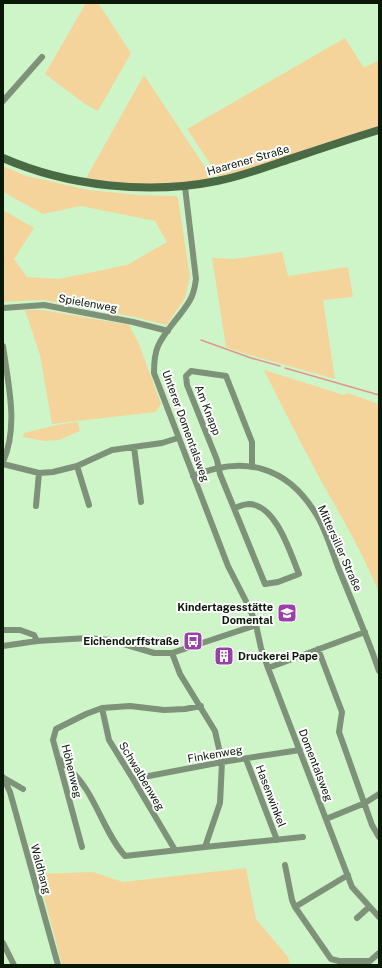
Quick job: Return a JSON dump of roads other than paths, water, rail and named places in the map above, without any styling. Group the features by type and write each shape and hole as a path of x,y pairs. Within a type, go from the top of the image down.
{"main road":[{"name":"Haarener Straße","path":"3,158 39,172 90,182 136,187 185,187 218,181 244,174 379,130"}],"street":[{"path":"3,101 42,57"},
{"name":"Unterer Domentalsweg","path":"185,187 196,279 191,299 158,346 154,360 154,374 228,566 250,609 256,625"},
{"name":"Spielenweg","path":"3,308 44,305 134,322 168,331"},
{"path":"3,346 12,413 12,424 4,460 39,473 53,472 77,466 112,450 162,443 178,438"},
{"name":"Am Knapp","path":"218,467 187,384 186,376 192,371 226,376 252,442 252,467"},
{"path":"134,447 142,502"},
{"path":"77,466 89,505"},
{"path":"218,467 234,508 264,584 278,582 299,574 272,517 262,508 248,504 234,508"},
{"name":"Mittersiller Straße","path":"194,476 218,467 252,467 279,476 290,484 309,503 317,515 365,632 376,653 379,671"},
{"path":"36,506 39,473"},
{"path":"3,646 37,641 88,638 110,640 154,653 172,653 256,625"},
{"name":"Domentalsweg","path":"256,625 260,648 352,887 379,917"},
{"path":"3,630 28,632 34,635 37,641"},
{"path":"268,668 365,632"},
{"path":"318,649 342,712 339,732 372,825 379,837"},
{"path":"59,759 70,769 86,789 117,847 125,856 205,847 220,803 222,762 215,731 180,674 172,653"},
{"name":"Höhenweg","path":"82,847 53,740 56,729 102,708 130,706 164,710 185,709 201,706"},
{"name":"Schwalbenweg","path":"102,708 109,740 175,850"},
{"name":"Finkenweg","path":"133,779 222,762 300,750"},
{"name":"Hasenwinkel","path":"246,759 277,840"},
{"name":"Waldhang","path":"4,777 23,789"},
{"name":"Waldhang","path":"4,777 10,792 58,965"},
{"path":"326,819 365,803 379,794"},
{"name":"Hasenwinkel","path":"205,847 303,837"},
{"path":"285,865 292,900 333,960 370,961 379,953"},
{"path":"296,907 348,875"},
{"path":"357,918 369,907"},
{"path":"3,943 14,965"}],"waterway":[{"path":"201,340 251,358 280,366"},
{"path":"285,368 379,395"}],"place":[{"name":"Kindertagesstätte Domental","path":"287,613"},
{"name":"Eichendorffstraße","path":"193,641"},
{"name":"Druckerei Pape","path":"224,656"}]}
